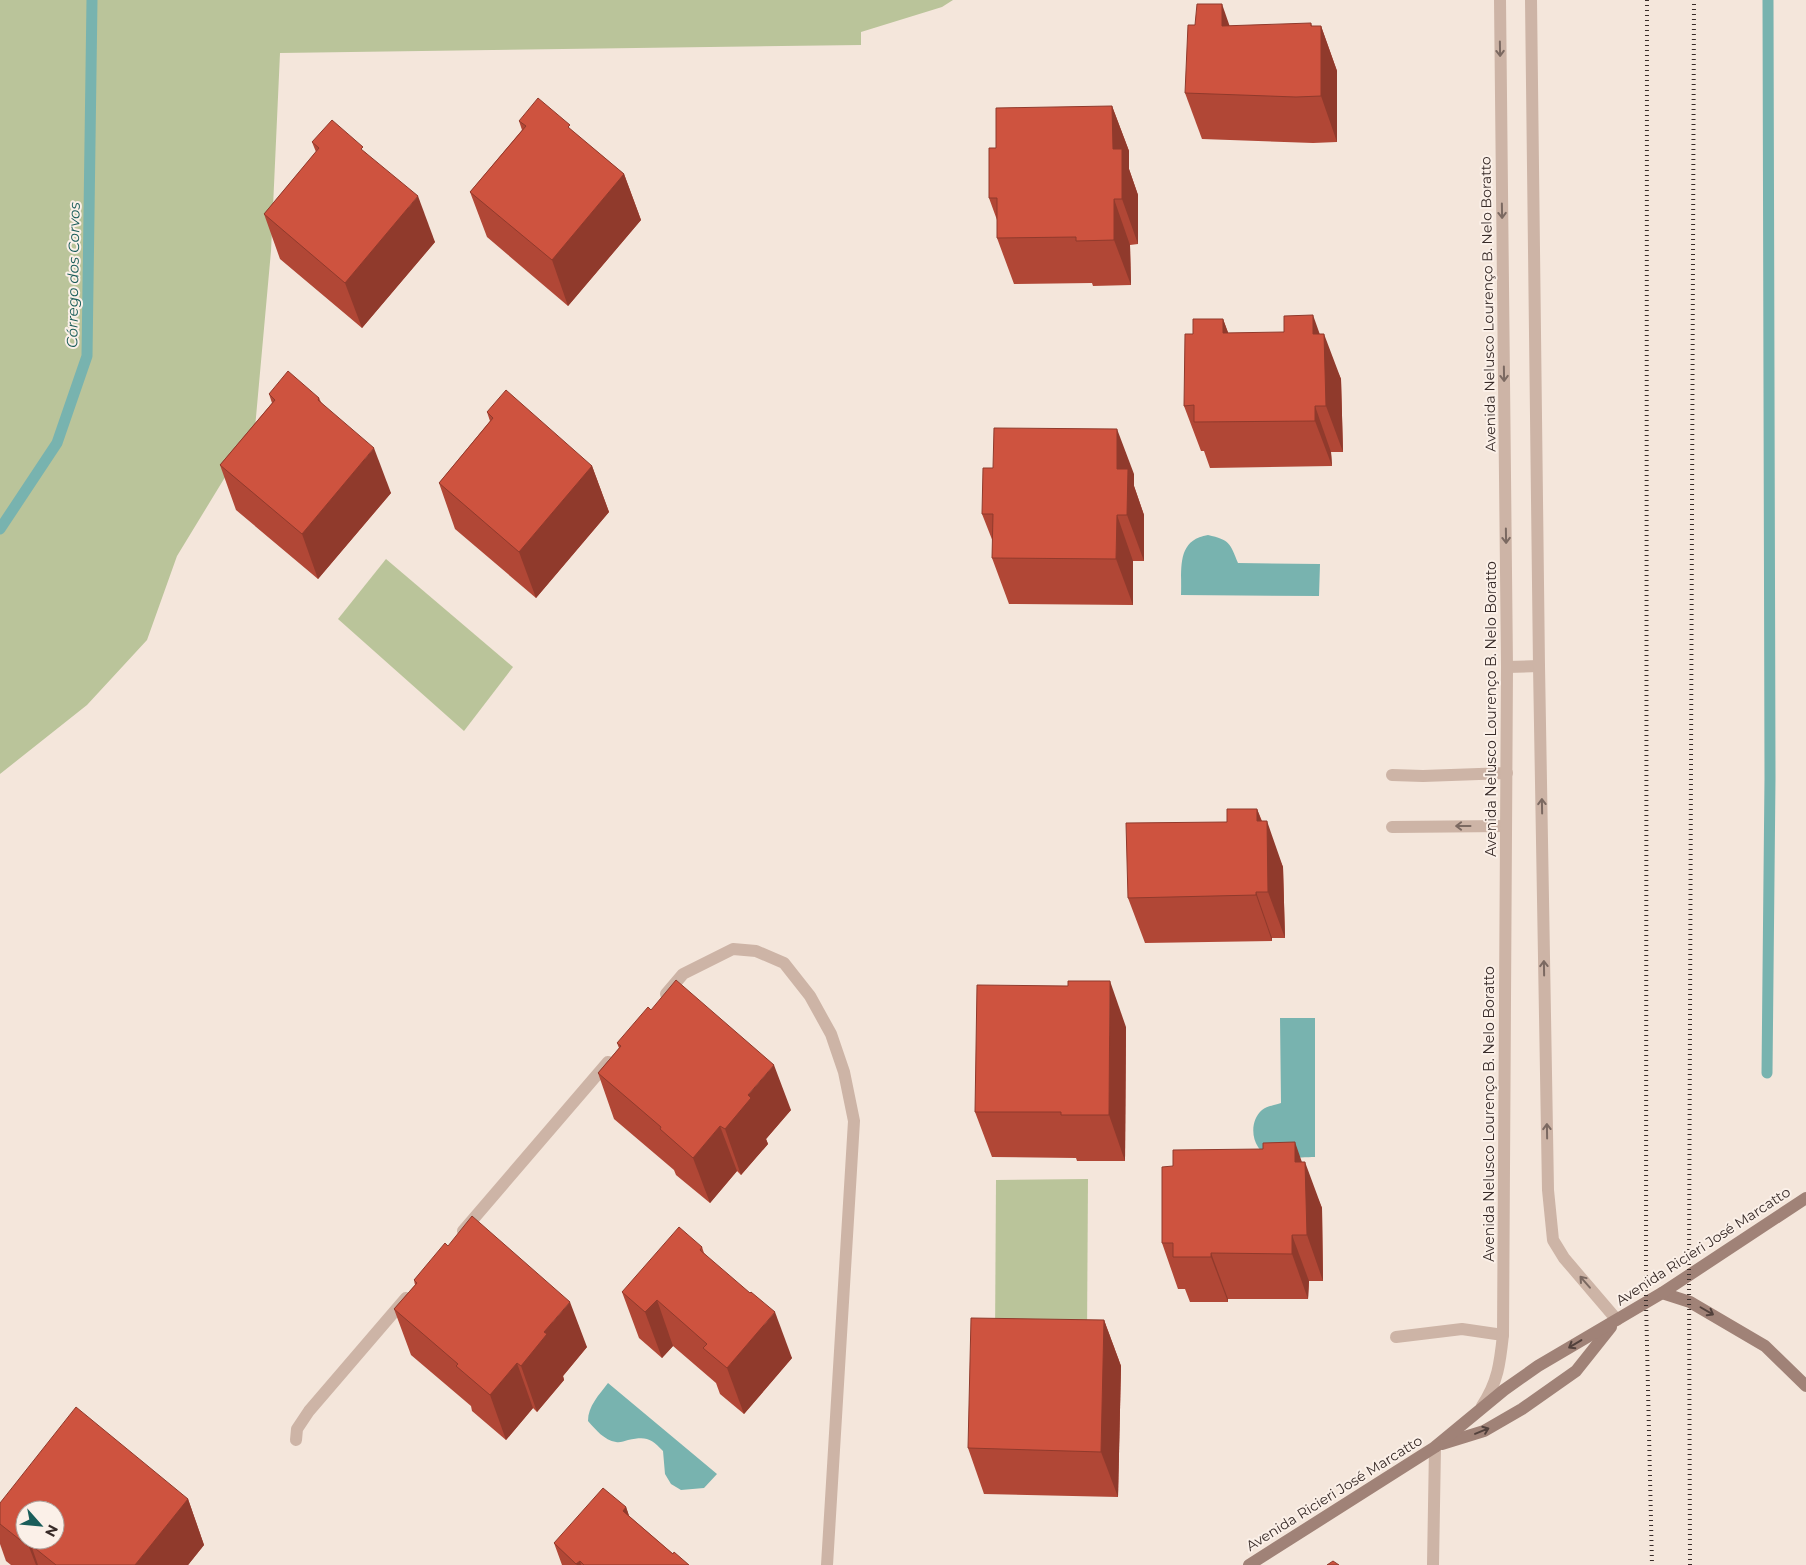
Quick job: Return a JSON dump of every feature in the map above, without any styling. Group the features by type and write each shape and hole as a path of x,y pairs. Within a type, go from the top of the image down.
{"main road":[{"name":"Avenida Ricieri José Marcatto","path":"1249,1565 1435,1447 1504,1390 1538,1366 1662,1293 1806,1198"},
{"path":"1662,1293 1690,1302 1765,1346 1806,1386"},
{"name":"Avenida Ricieri José Marcatto","path":"1435,1447 1484,1431 1522,1409 1568,1377 1576,1371 1617,1320"}],"street":[{"name":"Avenida Nelusco Lourenço B. Nelo Boratto","path":"1477,1413 1492,1392 1498,1374 1503,1335 1507,667 1500,0"},
{"path":"1532,0 1539,666 1548,1190 1553,1240 1564,1258 1617,1320"},
{"path":"1507,667 1539,666"},
{"path":"1392,775 1423,776 1507,773"},
{"path":"1392,827 1505,826"},
{"path":"657,1004 683,974 733,950 756,951 784,963 810,996 831,1034 844,1072 854,1121 827,1565"},
{"path":"457,1238 619,1049"},
{"path":"296,1440 297,1429 309,1411 412,1290"},
{"path":"1396,1338 1462,1329 1503,1335"},
{"path":"1433,1565 1435,1447"}],"green space":[{"path":"0,0 953,0 942,7 861,32 861,45 280,53 271,251 255,428 177,556 147,640 87,705 0,774"},
{"path":"386,559 513,667 464,731 338,619"},
{"path":"1088,1179 1087,1336 995,1339 996,1180"}],"water":[{"path":"1208,535 1228,543 1238,563 1320,564 1319,596 1181,595 1182,566 1186,549 1190,543"},
{"path":"1280,1018 1315,1018 1315,1157 1272,1157 1260,1149 1254,1136 1254,1122 1257,1116 1262,1110 1281,1103"},
{"path":"608,1383 717,1474 704,1488 681,1490 671,1484 665,1474 663,1451 648,1439 639,1438 616,1442 604,1437 594,1428 588,1421 588,1416 595,1401"}],"building":[{"path":"1197,4 1222,4 1222,26 1311,23 1311,26 1321,26 1321,96 1296,97 1185,93 1188,25 1195,25"},
{"path":"538,98 570,125 568,127 624,174 552,260 470,192 526,126 519,121"},
{"path":"1112,106 1113,149 1122,149 1122,199 1114,199 1114,240 1076,241 1076,237 997,238 997,198 989,198 989,148 996,148 996,108"},
{"path":"332,120 363,147 361,149 418,196 345,283 264,214 319,148 312,142"},
{"path":"1313,315 1313,334 1324,334 1326,406 1315,406 1315,421 1194,422 1194,405 1184,406 1185,334 1193,334 1193,319 1223,319 1223,333 1284,332 1284,316"},
{"path":"288,371 319,398 318,400 374,448 302,534 220,465 275,400 269,394"},
{"path":"506,390 592,466 519,552 439,483 493,418 487,412"},
{"path":"994,428 1117,429 1117,469 1128,469 1127,515 1117,515 1116,559 992,558 993,514 982,514 983,468 993,468"},
{"path":"1227,809 1257,809 1257,821 1267,821 1268,892 1256,892 1256,895 1128,898 1126,823 1227,822"},
{"path":"676,980 774,1065 748,1095 751,1098 725,1129 720,1126 693,1158 660,1129 661,1127 598,1073 621,1046 617,1043 648,1007 651,1010"},
{"path":"1068,981 1110,981 1109,1115 1061,1115 1061,1112 975,1112 977,985 1068,986"},
{"path":"1295,1142 1295,1162 1305,1162 1307,1235 1292,1235 1292,1254 1211,1253 1211,1257 1173,1257 1173,1243 1162,1243 1162,1167 1173,1166 1173,1150 1263,1149 1263,1143"},
{"path":"472,1216 570,1302 544,1332 547,1334 521,1366 517,1363 490,1395 456,1366 458,1364 394,1309 417,1283 414,1280 445,1243 448,1246"},
{"path":"679,1227 702,1247 700,1250 775,1312 727,1368 703,1348 707,1344 657,1300 645,1312 622,1292"},
{"path":"971,1318 1104,1320 1101,1452 968,1448"},
{"path":"76,1407 188,1499 135,1565 56,1565 37,1550 65,1550 65,1500 15,1500 15,1536 0,1524 0,1503"},
{"path":"603,1488 626,1507 623,1511 673,1554 674,1552 689,1565 584,1565 580,1561 576,1564 554,1543"},
{"path":"1333,1561 1339,1565 1327,1565"}],"waterway":[{"name":"Córrego dos Corvos","path":"0,529 57,443 87,356 92,0"},
{"path":"1767,1073 1770,778 1768,0"}],"railway":[{"path":"1647,0 1646,1301 1652,1565"},
{"path":"1690,1565 1689,1275 1694,0"}]}
